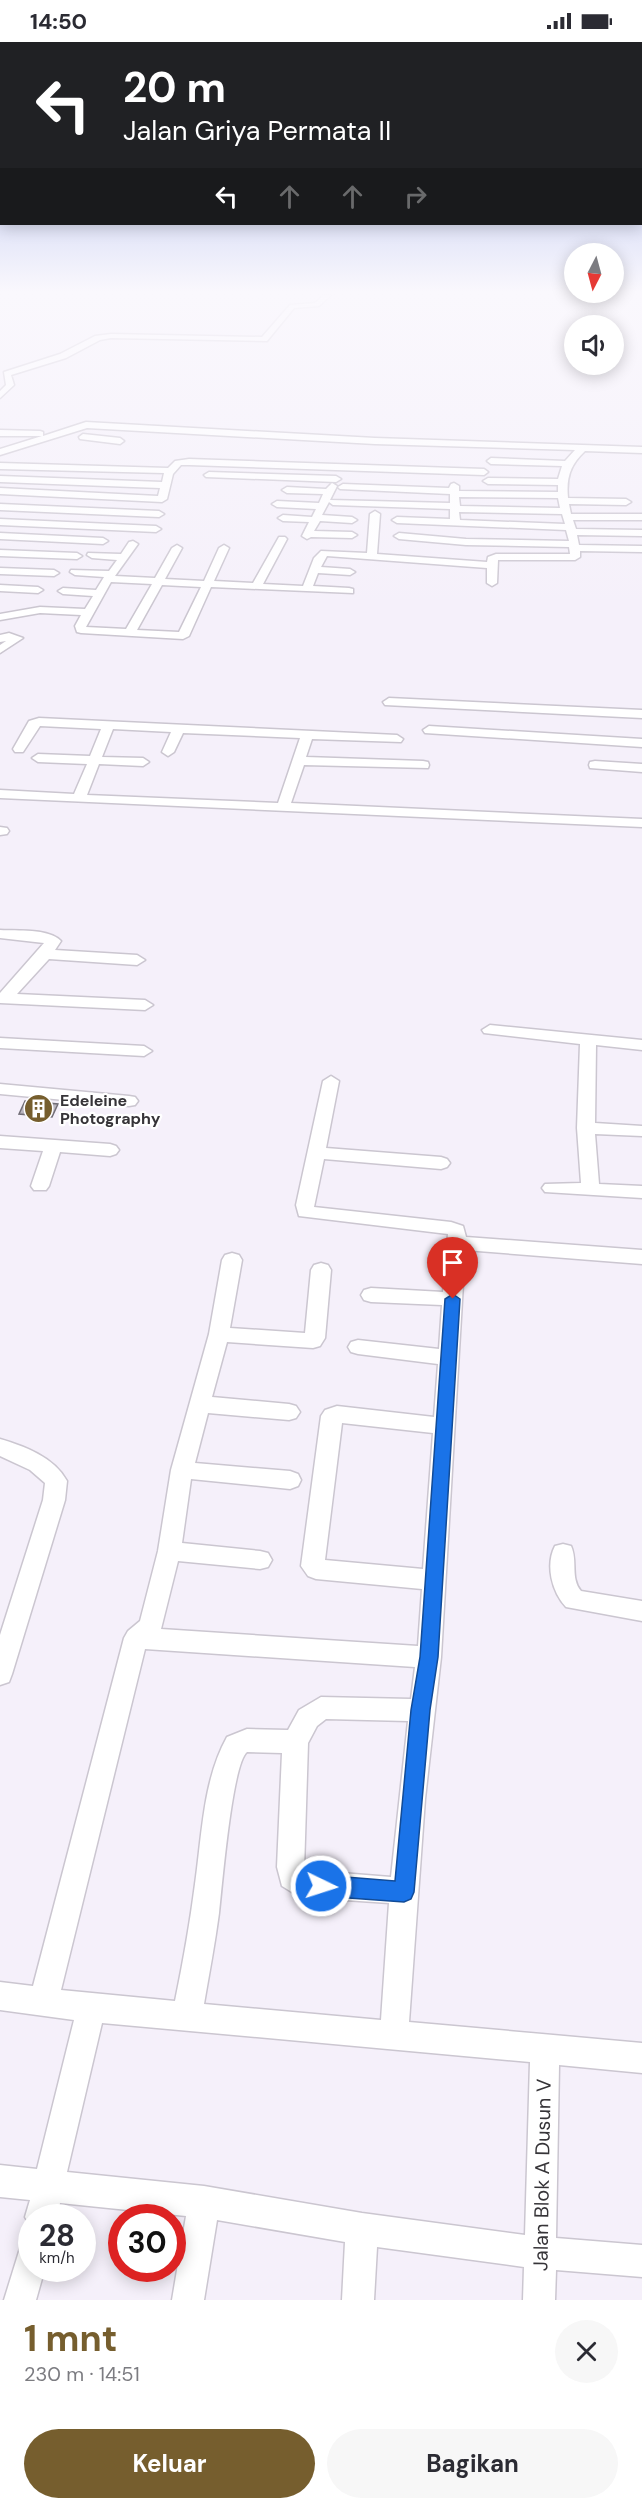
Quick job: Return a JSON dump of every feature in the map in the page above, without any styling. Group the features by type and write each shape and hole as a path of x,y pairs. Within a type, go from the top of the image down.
{"street":[{"path":"0,452 86,425 168,435 248,438 419,461 455,485 642,533"},
{"path":"66,436 118,443 131,429"},
{"path":"0,433 54,434"},
{"path":"492,583 492,559 501,556 573,558 574,546 566,514 563,482 567,464 583,448"},
{"path":"0,491 162,499 166,485 178,463 344,467 377,473 419,461 583,448 642,450"},
{"path":"491,461 567,464"},
{"path":"0,466 174,472"},
{"path":"344,467 308,535 351,535"},
{"path":"193,474 336,479"},
{"path":"343,488 455,485 486,476 563,482"},
{"path":"0,479 166,485"},
{"path":"454,522 455,485"},
{"path":"287,490 329,492"},
{"path":"0,517 4,507 20,492"},
{"path":"333,502 642,517"},
{"path":"397,520 454,522 471,526 566,514 626,502"},
{"path":"277,504 323,506"},
{"path":"4,507 159,514"},
{"path":"372,555 375,514"},
{"path":"282,518 352,520"},
{"path":"0,522 156,529"},
{"path":"0,536 103,540"},
{"path":"399,536 466,542 642,549"},
{"path":"257,586 282,539"},
{"path":"133,544 109,576 87,612 80,626 81,630 183,636 224,548"},
{"path":"129,634 177,548"},
{"path":"0,553 77,556"},
{"path":"307,589 319,558 325,553 491,565"},
{"path":"92,555 123,557"},
{"path":"315,570 350,572"},
{"path":"0,571 54,573"},
{"path":"75,572 157,582 349,591"},
{"path":"0,588 38,590"},
{"path":"63,591 99,593"},
{"path":"0,618 40,610 87,612"},
{"path":"0,639 9,636 17,638 0,650"},
{"path":"389,702 642,714"},
{"path":"19,749 33,724 39,722 397,739"},
{"path":"79,797 109,725"},
{"path":"168,752 179,729"},
{"path":"429,730 642,743"},
{"path":"284,808 307,735"},
{"path":"38,758 143,762"},
{"path":"300,761 423,765"},
{"path":"595,765 642,768"},
{"path":"0,794 284,808 458,812 642,823"},
{"path":"0,934 41,937 53,941 45,954 3,998"},
{"path":"45,954 136,960"},
{"path":"3,998 145,1005"},
{"path":"490,1030 642,1045"},
{"path":"588,1040 586,1128 590,1189"},
{"path":"0,1042 144,1051"},
{"path":"331,1081 305,1205 306,1212 451,1227 456,1230 457,1243 429,1657 421,1710 404,1892 394,2036"},
{"path":"0,1089 129,1101"},
{"path":"586,1128 642,1131"},
{"path":"0,1142 110,1150"},
{"path":"40,1186 53,1146"},
{"path":"317,1154 441,1163"},
{"path":"551,1188 642,1192"},
{"path":"457,1243 642,1257"},
{"path":"43,2003 136,1638 151,1626 169,1551 182,1470 219,1334 232,1260"},
{"path":"219,1334 313,1341 321,1270"},
{"path":"371,1295 453,1299"},
{"path":"358,1347 448,1358"},
{"path":"201,1404 289,1412"},
{"path":"434,1580 316,1569 313,1566 332,1416 337,1414 444,1426"},
{"path":"0,1447 33,1460 47,1470 56,1481 54,1500 1,1669"},
{"path":"182,1470 290,1480"},
{"path":"169,1551 260,1560"},
{"path":"563,1553 563,1584 566,1592 574,1600 642,1611"},
{"path":"136,1638 429,1657"},
{"path":"404,1892 300,1884 292,1877 290,1867 295,1742 308,1718 321,1708 421,1710"},
{"path":"187,2016 221,1796 233,1749 238,1743 246,1740 295,1742"},
{"path":"0,1996 91,2008 642,2058"},
{"path":"45,2202 91,2008"},
{"name":"Jalan Blok A Dusun V","path":"539,2300 545,2050"},
{"path":"0,2181 45,2202 204,2202 362,2229 540,2253 642,2261"},
{"path":"188,2300 204,2202"},
{"path":"358,2300 362,2229"},
{"path":"20,2300 25,2282"}],"building":[{"name":"Edeleine Photography","path":"25,1101 58,1104 52,1117 19,1114"}],"place":[{"name":"Edeleine Photography","path":"39,1109"}],"route":[{"path":"321,1886 404,1892 421,1710 429,1657 453,1299"}]}
